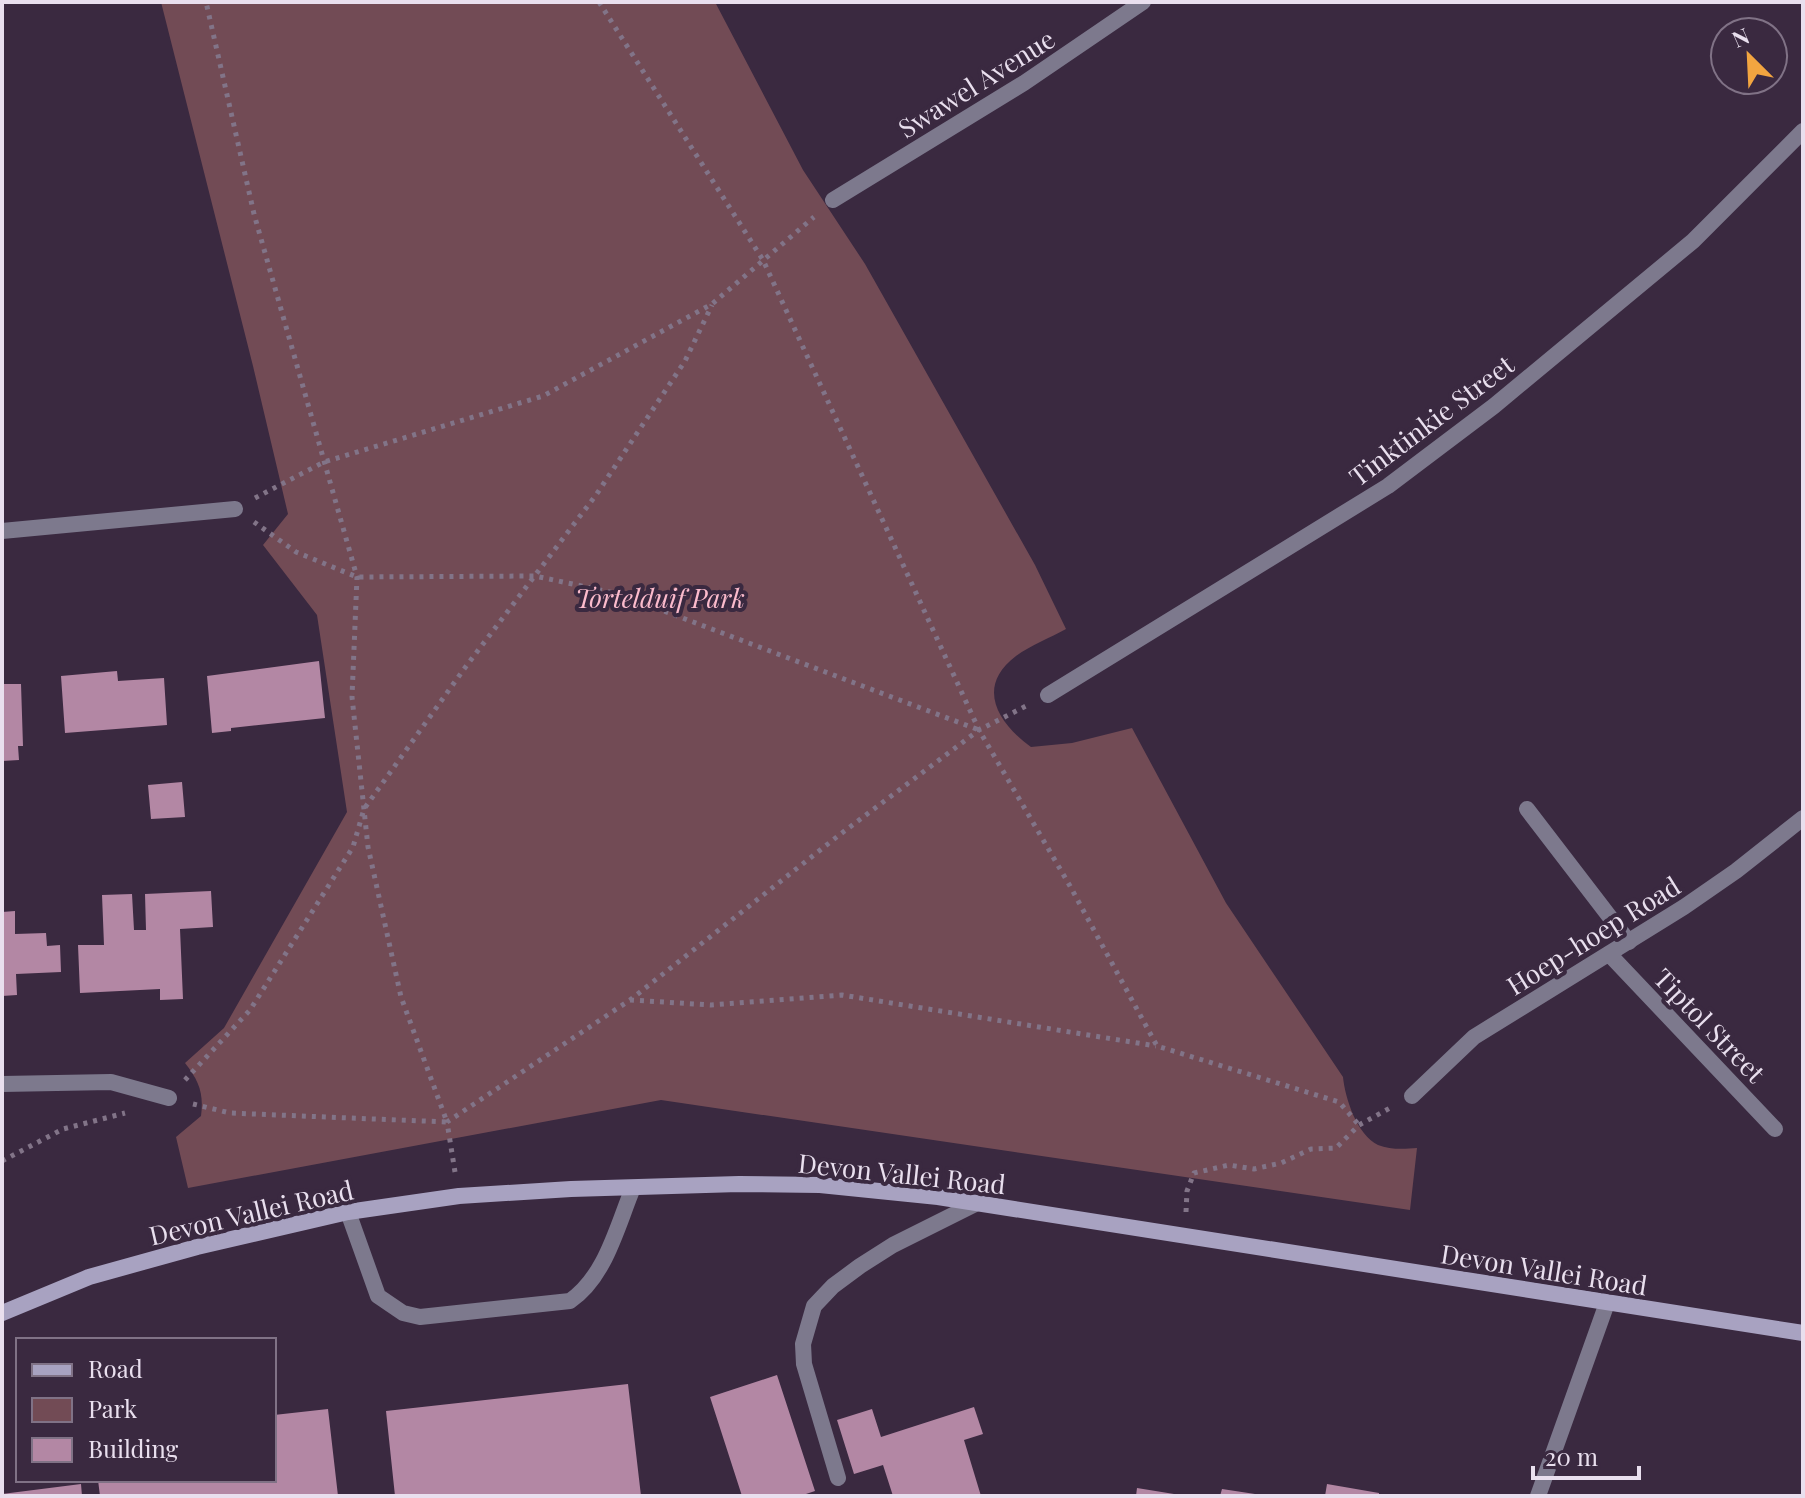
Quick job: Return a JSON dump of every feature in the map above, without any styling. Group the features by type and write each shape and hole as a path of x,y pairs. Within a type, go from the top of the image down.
{"street":[{"name":"Swawel Avenue","path":"833,200 1024,83 1143,2"},
{"name":"Tinktinkie Street","path":"1048,695 1388,486 1494,406 1693,241 1803,131"},
{"path":"2,531 235,509"},
{"path":"1527,809 1629,942"},
{"name":"Hoep-hoep Road","path":"1412,1096 1474,1037 1610,955 1736,871 1803,818"},
{"name":"Tiptol Street","path":"1610,955 1775,1129"},
{"path":"2,1084 111,1082 169,1098"},
{"name":"Devon Vallei Road","path":"2,1313 89,1277 348,1212 459,1196 739,1184 820,1185 977,1203 1803,1333"},
{"path":"348,1212 378,1296 403,1313 420,1317 570,1301 587,1287 596,1273 633,1188"},
{"path":"838,1478 804,1364 803,1344 814,1306 833,1286 893,1245 977,1203"},
{"path":"1538,1496 1607,1303"}],"path":[{"path":"206,2 254,214 357,577 352,697 368,847 401,997 447,1122 459,1196"},
{"path":"599,2 763,260 979,730 1070,886 1157,1046"},
{"path":"833,200 712,304 543,396 324,462 235,509 296,552 357,577 535,576 619,594 979,730"},
{"path":"2,1161 63,1129 169,1098 250,1010 353,847 364,809 596,495 685,361 712,304"},
{"path":"169,1098 230,1113 447,1122 630,1000 838,836 979,730 1048,695"},
{"path":"630,1000 711,1005 842,995 1157,1046 1339,1102 1359,1125"},
{"path":"1180,1236 1187,1191 1194,1173 1229,1165 1254,1169 1281,1163 1311,1149 1336,1148 1359,1125 1412,1096"}],"green space":[{"name":"Tortelduif Park","path":"161,2 715,2 803,170 865,264 1035,565 1066,629 1022,652 1004,668 996,680 994,692 1001,716 1031,747 1072,743 1132,728 1226,903 1343,1077 1349,1105 1358,1125 1371,1140 1383,1147 1417,1148 1410,1210 661,1100 188,1188 176,1137 201,1116 202,1101 197,1082 185,1063 224,1028 347,812 317,615 263,545 288,514"}],"building":[{"path":"319,661 325,718 231,728 231,731 212,733 207,676"},
{"path":"117,671 118,681 164,678 167,725 65,733 61,676"},
{"path":"2,684 21,684 23,746 18,746 19,760 2,761"},
{"path":"182,782 185,817 151,819 148,785"},
{"path":"211,891 213,927 180,929 183,999 160,1000 160,989 80,993 78,945 104,945 102,895 132,894 134,930 146,930 145,894"},
{"path":"15,911 15,934 46,933 47,946 60,945 61,972 16,974 17,995 2,996 2,912"},
{"path":"777,1375 815,1491 800,1496 742,1496 710,1397"},
{"path":"628,1384 641,1496 395,1496 386,1411"},
{"path":"974,1407 983,1434 964,1440 981,1496 893,1496 883,1465 854,1474 837,1420 872,1409 881,1437"},
{"path":"328,1409 338,1496 100,1496 98,1482 276,1482 276,1415"},
{"path":"81,1484 82,1496 2,1496 2,1494"},
{"path":"1327,1484 1379,1493 1379,1496 1325,1496"},
{"path":"1137,1488 1174,1494 1174,1496 1136,1496"},
{"path":"1222,1489 1255,1494 1255,1496 1220,1496"}]}
